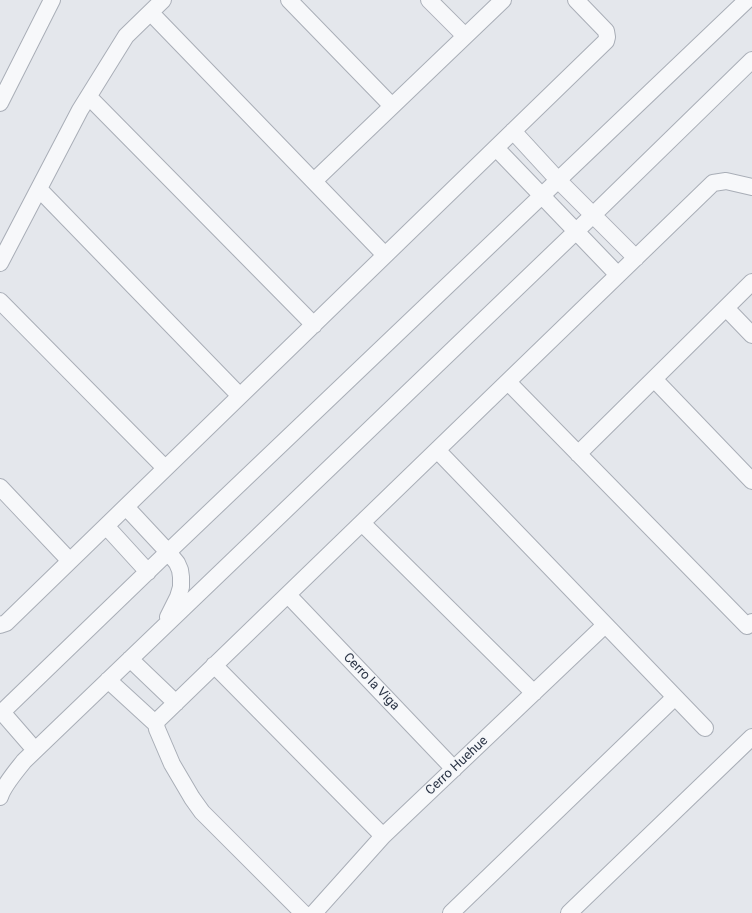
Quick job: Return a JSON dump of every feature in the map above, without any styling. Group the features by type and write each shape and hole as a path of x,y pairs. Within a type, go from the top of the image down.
{"street":[{"path":"0,104 52,0"},
{"path":"0,263 38,189 89,96 126,36 164,0"},
{"path":"288,0 392,106"},
{"path":"429,0 464,36"},
{"path":"314,181 502,0"},
{"path":"0,625 6,623 606,42 606,31 576,0"},
{"path":"35,750 1,713 747,0"},
{"path":"151,13 385,255"},
{"path":"0,797 5,787 24,761 35,750 752,60"},
{"path":"89,96 314,325"},
{"path":"514,131 558,180 636,258"},
{"path":"496,148 618,275"},
{"path":"156,724 158,720 214,665 713,183 726,181 752,187"},
{"path":"38,189 240,396"},
{"path":"578,454 752,282"},
{"path":"0,300 166,468"},
{"path":"726,308 752,335"},
{"path":"654,379 752,481"},
{"path":"508,382 750,627"},
{"path":"438,450 705,728"},
{"path":"0,487 70,561"},
{"path":"126,507 168,552 177,563 180,570 182,577 181,587 178,597 163,627"},
{"path":"362,523 534,693"},
{"path":"106,526 148,572"},
{"name":"Cerro la Viga","path":"288,595 454,769"},
{"name":"Cerro Huehue","path":"314,913 383,836 605,625"},
{"path":"130,659 176,703"},
{"path":"214,665 383,836"},
{"path":"108,680 156,724 172,764 202,812 303,913"},
{"path":"451,913 675,697"},
{"path":"569,913 752,737"}]}
